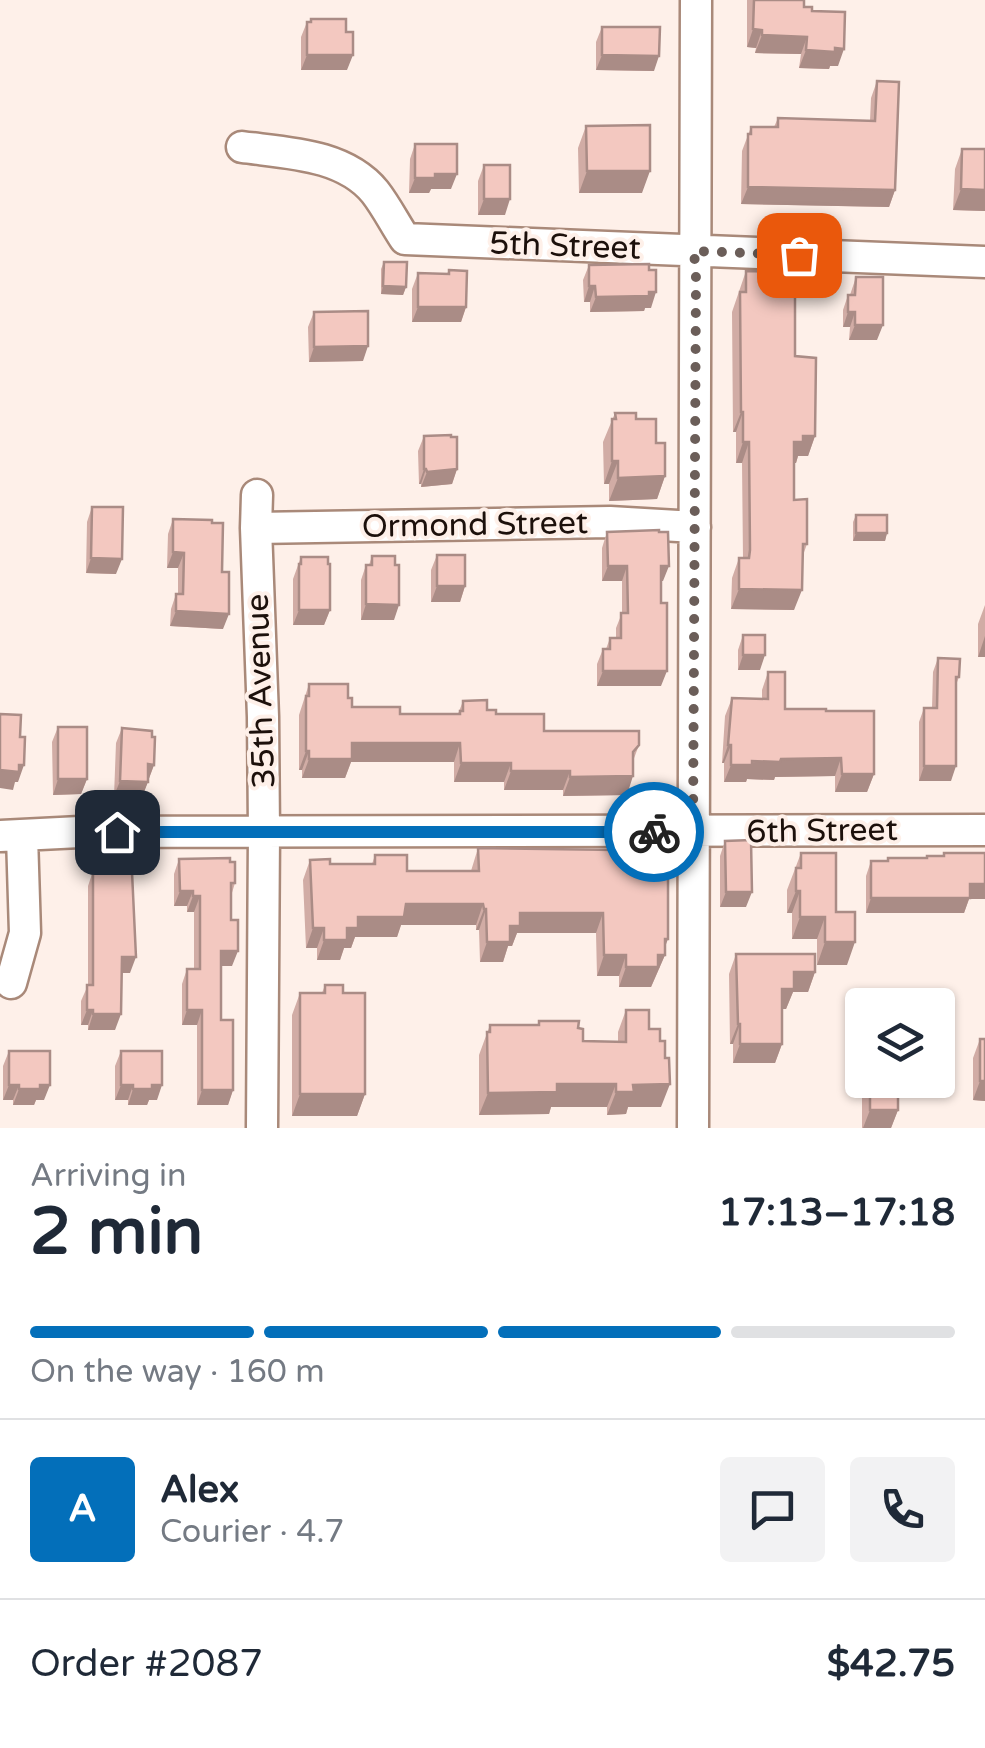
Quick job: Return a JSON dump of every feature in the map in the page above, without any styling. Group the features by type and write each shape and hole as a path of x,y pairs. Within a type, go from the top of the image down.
{"street":[{"path":"693,1128 696,0"},
{"name":"5th Street","path":"242,146 320,159 355,173 374,191 405,239 985,262"},
{"name":"35th Avenue","path":"257,495 264,832 262,1128"},
{"name":"Ormond Street","path":"256,528 610,522 695,526"},
{"name":"6th Street","path":"11,836 80,832 985,830"},
{"path":"11,836 25,933 11,983"}],"building":[{"path":"754,0 804,0 804,7 812,7 812,11 845,12 844,49 806,50 807,37 762,35 762,30 753,29"},
{"path":"346,19 346,32 353,32 353,55 307,55 307,22"},
{"path":"602,27 660,27 659,56 602,55"},
{"path":"877,81 899,82 895,190 748,187 751,127 778,127 778,118 875,121"},
{"path":"650,125 650,171 587,171 586,126"},
{"path":"415,144 457,144 457,174 415,178"},
{"path":"962,149 985,149 985,190 961,189"},
{"path":"484,165 510,165 510,199 484,199"},
{"path":"384,262 407,262 406,287 383,286"},
{"path":"649,264 649,270 656,270 656,292 649,292 649,296 596,297 595,286 589,286 589,265"},
{"path":"449,270 467,271 466,307 418,307 418,273 449,274"},
{"path":"746,271 788,272 788,287 795,287 795,356 816,358 815,436 803,436 803,442 794,442 794,500 807,499 802,590 739,589 739,558 749,558 750,550 749,442 743,442 741,412 740,292 746,292"},
{"path":"856,277 883,277 883,325 855,325 855,312 848,312 848,295 855,295"},
{"path":"368,311 368,346 314,347 314,312"},
{"path":"615,413 636,413 636,419 656,419 656,443 665,443 665,476 618,478 618,461 612,461"},
{"path":"424,436 457,437 457,469 427,472"},
{"path":"92,507 123,507 122,559 91,558"},
{"path":"856,515 887,515 887,533 856,533"},
{"path":"173,519 223,523 222,572 229,572 229,614 176,611 176,594 183,594 184,553 173,552"},
{"path":"607,532 668,532 669,566 661,566 661,603 667,603 667,671 603,671 603,649 610,649 610,638 621,638 621,613 628,613 627,566 608,566"},
{"path":"437,555 465,555 465,586 437,586"},
{"path":"372,556 395,556 395,565 399,565 399,605 366,604 366,565 372,565"},
{"path":"301,557 328,557 330,610 299,610"},
{"path":"743,635 765,635 765,655 743,655"},
{"path":"938,658 960,659 956,677 956,766 924,766 924,708 937,708"},
{"path":"768,672 785,672 785,709 874,711 874,774 842,774 841,758 731,765 728,745 732,698 768,699"},
{"path":"309,684 348,684 352,707 400,707 400,714 460,714 463,701 487,700 487,710 496,710 496,714 544,714 544,731 639,731 639,745 633,752 633,776 570,777 570,771 511,771 511,763 461,763 460,743 352,743 352,759 309,759"},
{"path":"0,714 21,715 20,737 25,737 24,765 19,765 19,772 0,770"},
{"path":"58,727 87,727 87,779 58,779"},
{"path":"122,728 152,731 155,737 154,765 148,764 148,782 120,781"},
{"path":"751,840 752,892 726,892 725,841"},
{"path":"615,844 668,844 668,939 665,955 658,955 658,967 626,967 626,955 604,955 603,913 520,913 520,926 510,926 510,942 487,942 483,904 406,904 404,917 358,917 358,928 347,928 347,940 324,940 324,928 313,928 310,860 375,864 375,855 407,855 407,871 479,871 478,848 615,850"},
{"path":"801,853 836,853 836,912 855,912 855,942 825,942 825,917 800,917 796,868 801,868"},
{"path":"944,853 985,853 985,884 970,884 970,898 871,898 871,861 927,858"},
{"path":"230,858 230,862 235,862 231,920 238,920 238,951 221,951 221,1020 233,1020 233,1090 202,1090 202,1010 187,1010 187,969 200,969 200,896 193,896 193,891 180,891 179,859"},
{"path":"93,871 132,872 136,957 122,957 121,1014 93,1014 93,1010 87,1010 87,985 93,985"},
{"path":"736,954 815,954 815,972 794,972 794,989 782,989 782,1044 740,1044"},
{"path":"325,985 343,985 343,993 365,993 365,1094 300,1094 300,993 325,993"},
{"path":"626,1010 649,1010 649,1029 660,1029 660,1041 665,1041 670,1084 633,1085 634,1092 616,1092 616,1084 557,1084 557,1092 488,1093 490,1025 579,1021 583,1041 626,1042"},
{"path":"980,1039 985,1039 985,1081 980,1081"},
{"path":"9,1051 50,1051 50,1085 19,1089 19,1085 9,1085"},
{"path":"121,1051 162,1051 162,1085 133,1089 133,1085 121,1085"},
{"path":"870,1098 898,1098 898,1110 870,1110"}],"way so far":[{"path":"654,832 693,832 694,251 799,255"}],"route":[{"path":"117,832 654,832"}]}
